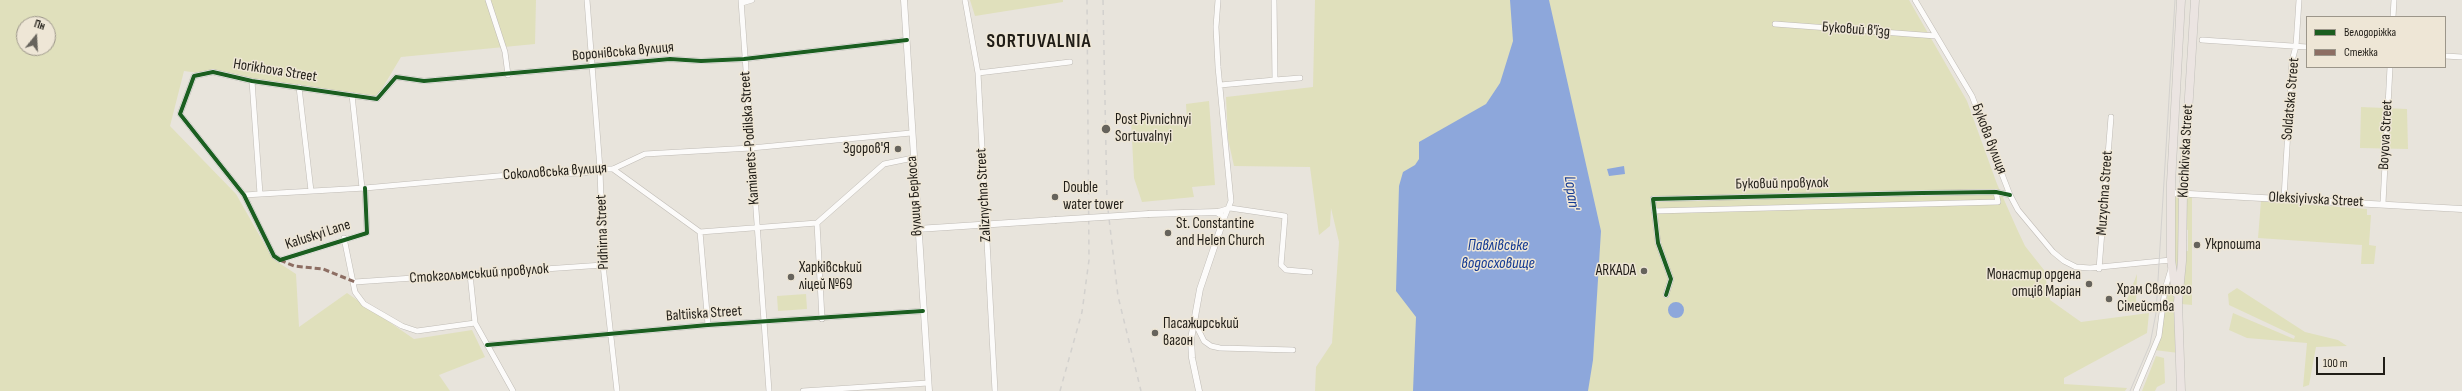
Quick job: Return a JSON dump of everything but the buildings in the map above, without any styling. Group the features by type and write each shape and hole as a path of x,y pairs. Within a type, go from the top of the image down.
{"main road":[{"name":"Klochkivska Street","path":"2178,302 2171,264 2171,193 2181,0"},
{"name":"Klochkivska Street","path":"2180,391 2178,302 2182,261 2183,193 2194,0"}],"street":[{"path":"488,0 504,46 508,74"},
{"name":"Pidhirna Street","path":"587,0 590,67 600,169 603,266 617,391"},
{"path":"742,2 752,0"},
{"name":"вулиця Беркоса","path":"904,0 922,311 929,391"},
{"name":"Zaliznychna Street","path":"965,0 978,73 995,391"},
{"path":"1199,391 1192,358 1191,339 1194,321 1200,289 1223,221 1230,208 1229,170 1220,85 1216,27 1218,0"},
{"path":"1274,0 1275,80"},
{"name":"Букова вулиця","path":"1914,0 1972,96 2010,195 2026,220 2053,252 2064,261 2076,266 2099,269 2171,264"},
{"name":"Soldatska Street","path":"2284,198 2292,61 2296,46 2298,0"},
{"path":"2393,16 2394,0"},
{"name":"Kamianets-Podilska Street","path":"742,2 744,59 769,391"},
{"name":"Буковий в'їзд","path":"1775,24 1936,36"},
{"name":"Воронівська вулиця","path":"352,95 377,99 396,77 424,81 670,59 701,61 744,59 906,40"},
{"path":"2202,40 2306,47"},
{"path":"2446,56 2462,57"},
{"path":"978,73 1070,62"},
{"name":"Boyova Street","path":"2383,203 2390,68"},
{"name":"Horikhova Street","path":"244,195 180,114 194,76 213,72 252,81 352,95"},
{"path":"1220,85 1300,78"},
{"path":"252,81 260,194"},
{"path":"299,87 311,190"},
{"path":"352,95 364,188"},
{"name":"Muzychna Street","path":"2099,269 2111,117"},
{"name":"Соколовська вулиця","path":"244,195 364,188 509,175 584,173 600,169 613,169 645,154 751,148 911,133"},
{"path":"822,318 818,223 884,164 913,158"},
{"path":"613,169 700,232 708,326"},
{"name":"Kaluskyi Lane","path":"244,195 274,256 280,260 344,238 367,233 364,188"},
{"name":"Буковий провулок","path":"1996,192 1998,202 1654,211 1653,199 1996,192 2010,195"},
{"name":"Oleksiyivska Street","path":"2171,193 2383,203 2462,209"},
{"path":"917,229 1148,214 1217,212 1230,208 1285,216 1280,265 1286,270 1310,272"},
{"path":"1654,211 1658,243 1671,279 1666,295"},
{"path":"1217,212 1221,215 1223,221"},
{"name":"Kamianets-Podilska Street","path":"700,232 818,223"},
{"path":"344,238 357,296 364,304 402,326 417,331 475,323"},
{"name":"Klochkivska Street","path":"2136,391 2159,336 2165,289 2171,264"},
{"name":"Стокгольмський провулок","path":"355,282 603,266"},
{"path":"470,274 475,323 513,391"},
{"name":"Baltiiska Street","path":"487,345 708,326 922,311"},
{"path":"1194,321 1204,341 1211,346 1220,348 1293,350"},
{"path":"803,391 928,382"}],"green space":[{"path":"0,0 536,0 535,44 401,57 377,97 184,71 170,126 236,194 270,254 276,261 296,274 299,327 347,293 414,339 472,330 485,357 439,375 450,391 0,391"},
{"path":"970,0 1063,0 1063,2 975,16"},
{"path":"1315,0 1909,0 1967,101 1997,184 2017,229 2025,246 2044,270 2050,300 2081,322 2149,313 2147,333 2064,378 2064,384 2127,388 2125,391 1315,391 1316,367 1332,343 1339,242 1331,208 1330,226 1319,235 1310,167 1234,166 1228,139 1226,97 1313,87"},
{"path":"1209,101 1215,185 1192,187 1194,197 1142,202 1134,178 1131,120 1187,120 1186,104"},
{"path":"2361,107 2407,109 2408,149 2360,148"},
{"path":"2171,193 2192,193 2192,305 2181,304 2179,353 2154,350 2171,260","holes":["2183,229 2188,230 2188,251 2182,251"]},
{"path":"2261,201 2367,209 2367,215 2371,215 2369,245 2376,246 2374,264 2361,264 2362,245 2258,238"},
{"path":"2137,274 2136,303 2126,302"},
{"path":"2237,288 2305,332 2338,340 2347,346 2316,347 2309,385 2303,387 2307,343 2247,338 2229,330 2233,313 2294,339 2295,336 2229,305 2228,294"},
{"path":"806,294 807,309 778,311 777,296"},
{"path":"2156,356 2164,358 2165,383 2157,387 2155,391 2142,391"}],"water":[{"name":"Павлівське водосховище","path":"1510,0 1549,0 1601,231 1593,360 1588,391 1413,391 1416,317 1396,291 1399,186 1403,172 1415,165 1419,159 1419,142 1486,104 1500,83 1513,41"},
{"path":"1624,166 1625,174 1609,176 1607,169"},
{"path":"1676,302 1683,307 1684,310 1679,317 1676,318 1669,313 1668,310 1673,303"}],"tram line":[{"path":"2130,391 2150,344 2156,313 2175,0"}],"railway":[{"path":"1060,391 1082,312 1089,260 1087,0"},
{"path":"1103,0 1107,201 1118,296 1141,391"}],"marked path":[{"path":"280,260 294,266 323,269 355,282"}],"cycle path":[{"path":"365,188 367,233 280,260 274,256 244,195 180,114 194,76 213,72 252,81 377,99 396,77 424,81 670,59 701,61 744,59 907,40"},
{"path":"1666,295 1671,279 1658,243 1653,199 1996,192 2010,195"},
{"path":"487,345 708,325 923,311"}],"place":[{"name":"Post Pivnichnyi Sortuvalnyi","path":"1106,129"},
{"name":"Здоров'Я","path":"898,149"},
{"name":"Double water tower","path":"1055,197"},
{"name":"St. Constantine and Helen Church","path":"1168,233"},
{"name":"Укрпошта","path":"2197,245"},
{"name":"ARKADA","path":"1644,271"},
{"name":"Харківський ліцей №69","path":"791,277"},
{"name":"Монастир ордена отців Маріан","path":"2089,284"},
{"name":"Храм Святого Сімейства","path":"2109,299"},
{"name":"Пасажирський вагон","path":"1155,333"}],"district":[{"name":"SORTUVALNIA","path":"1039,42"}],"water label":[{"name":"Lopan'","path":"1571,193"}]}
